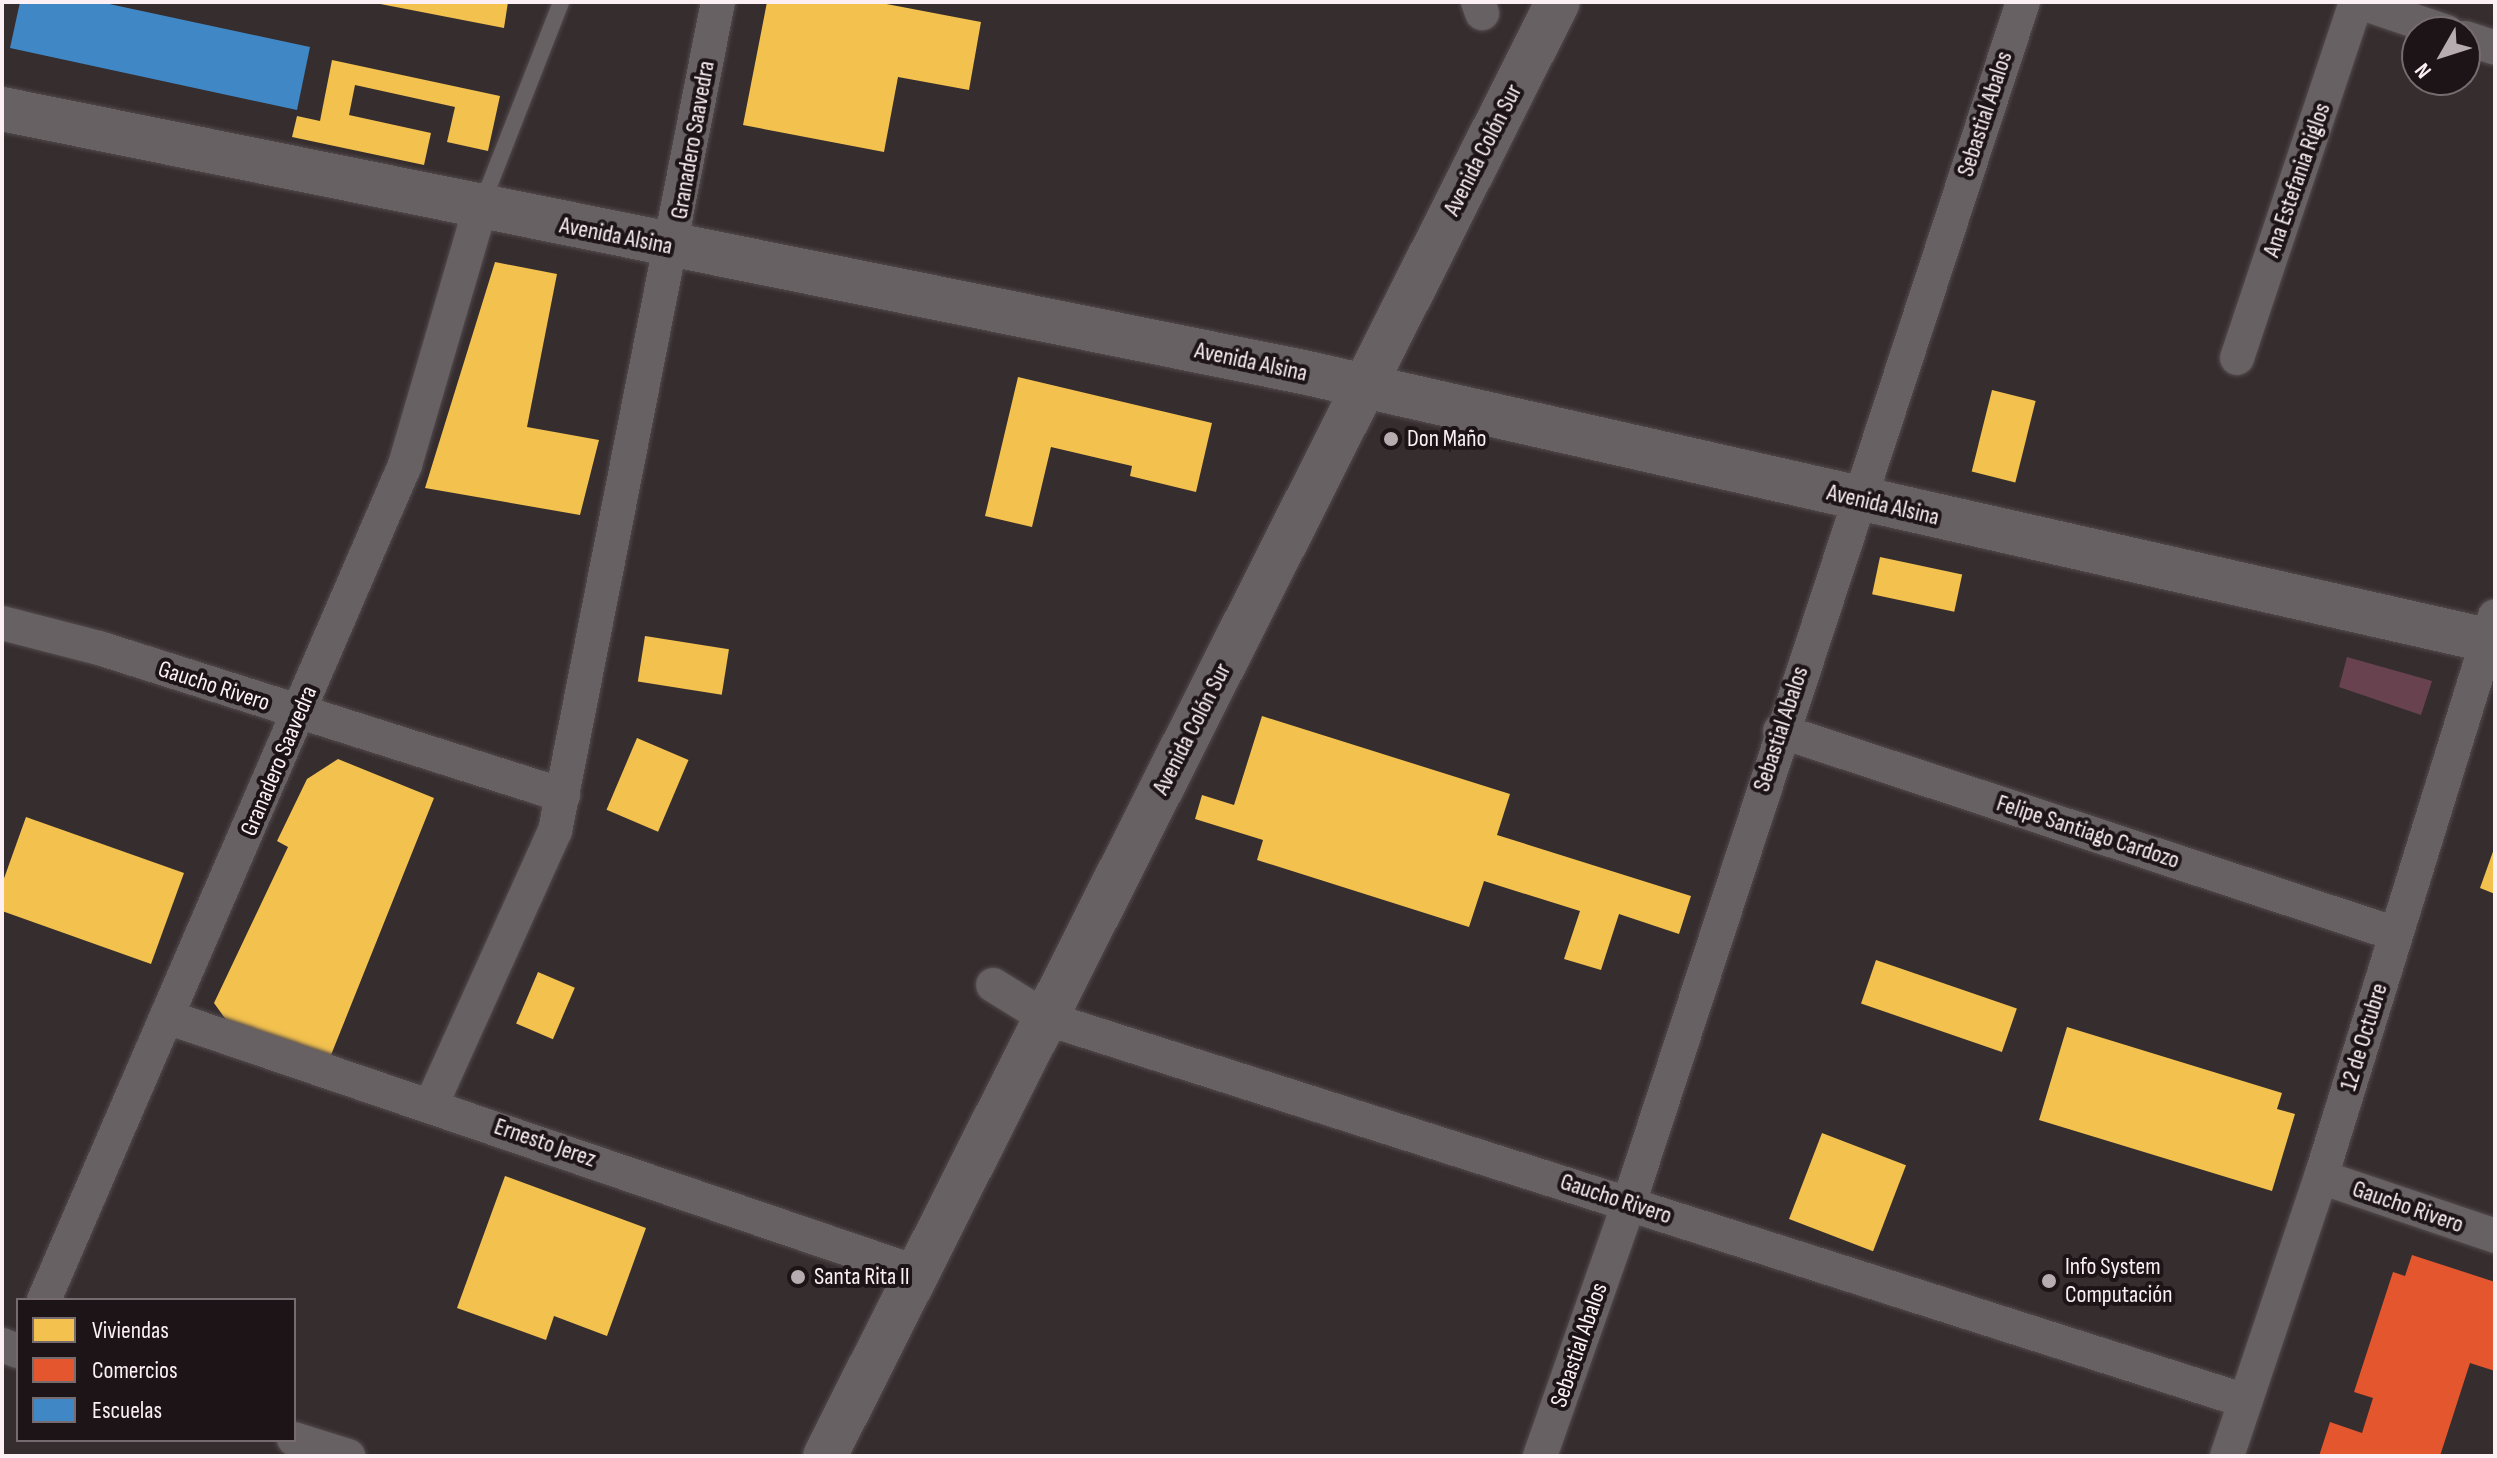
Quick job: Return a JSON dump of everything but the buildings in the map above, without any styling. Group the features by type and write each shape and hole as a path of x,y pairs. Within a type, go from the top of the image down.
{"main road":[{"name":"Avenida Colón Sur","path":"825,1456 1048,1019 1558,2"},
{"name":"Avenida Alsina","path":"2,109 480,209 1364,386 1858,500 2493,632"}],"street":[{"name":"Granadero Saavedra","path":"432,1103 542,864 563,795 673,247 718,2"},
{"name":"Sebastial Abalos","path":"1540,1456 1629,1203 1780,731 2023,2"},
{"path":"2358,2 2401,16"},
{"name":"Ana Estefania Riglos","path":"2237,358 2358,2"},
{"name":"Granadero Saavedra","path":"45,1298 170,1018 405,465 480,209"},
{"name":"Gaucho Rivero","path":"2,623 99,648 299,714 563,795"},
{"name":"12 de Octubre","path":"2227,1456 2321,1177 2493,632"},
{"name":"Felipe Santiago Cardozo","path":"1780,731 2396,934"},
{"name":"Gaucho Rivero","path":"993,985 1048,1019 2246,1401"},
{"name":"Ernesto Jerez","path":"170,1018 432,1103 918,1273"},
{"name":"Gaucho Rivero","path":"2321,1177 2495,1236"},
{"path":"296,1440 348,1456"}],"lane":[{"path":"480,209 561,2"}],"shaded area":[{"path":"2347,657 2432,681 2421,715 2339,687"}],"place":[{"name":"Don Maño","path":"1391,439"},
{"name":"Santa Rita II","path":"798,1277"},
{"name":"Info System Computación","path":"2049,1281"}]}
